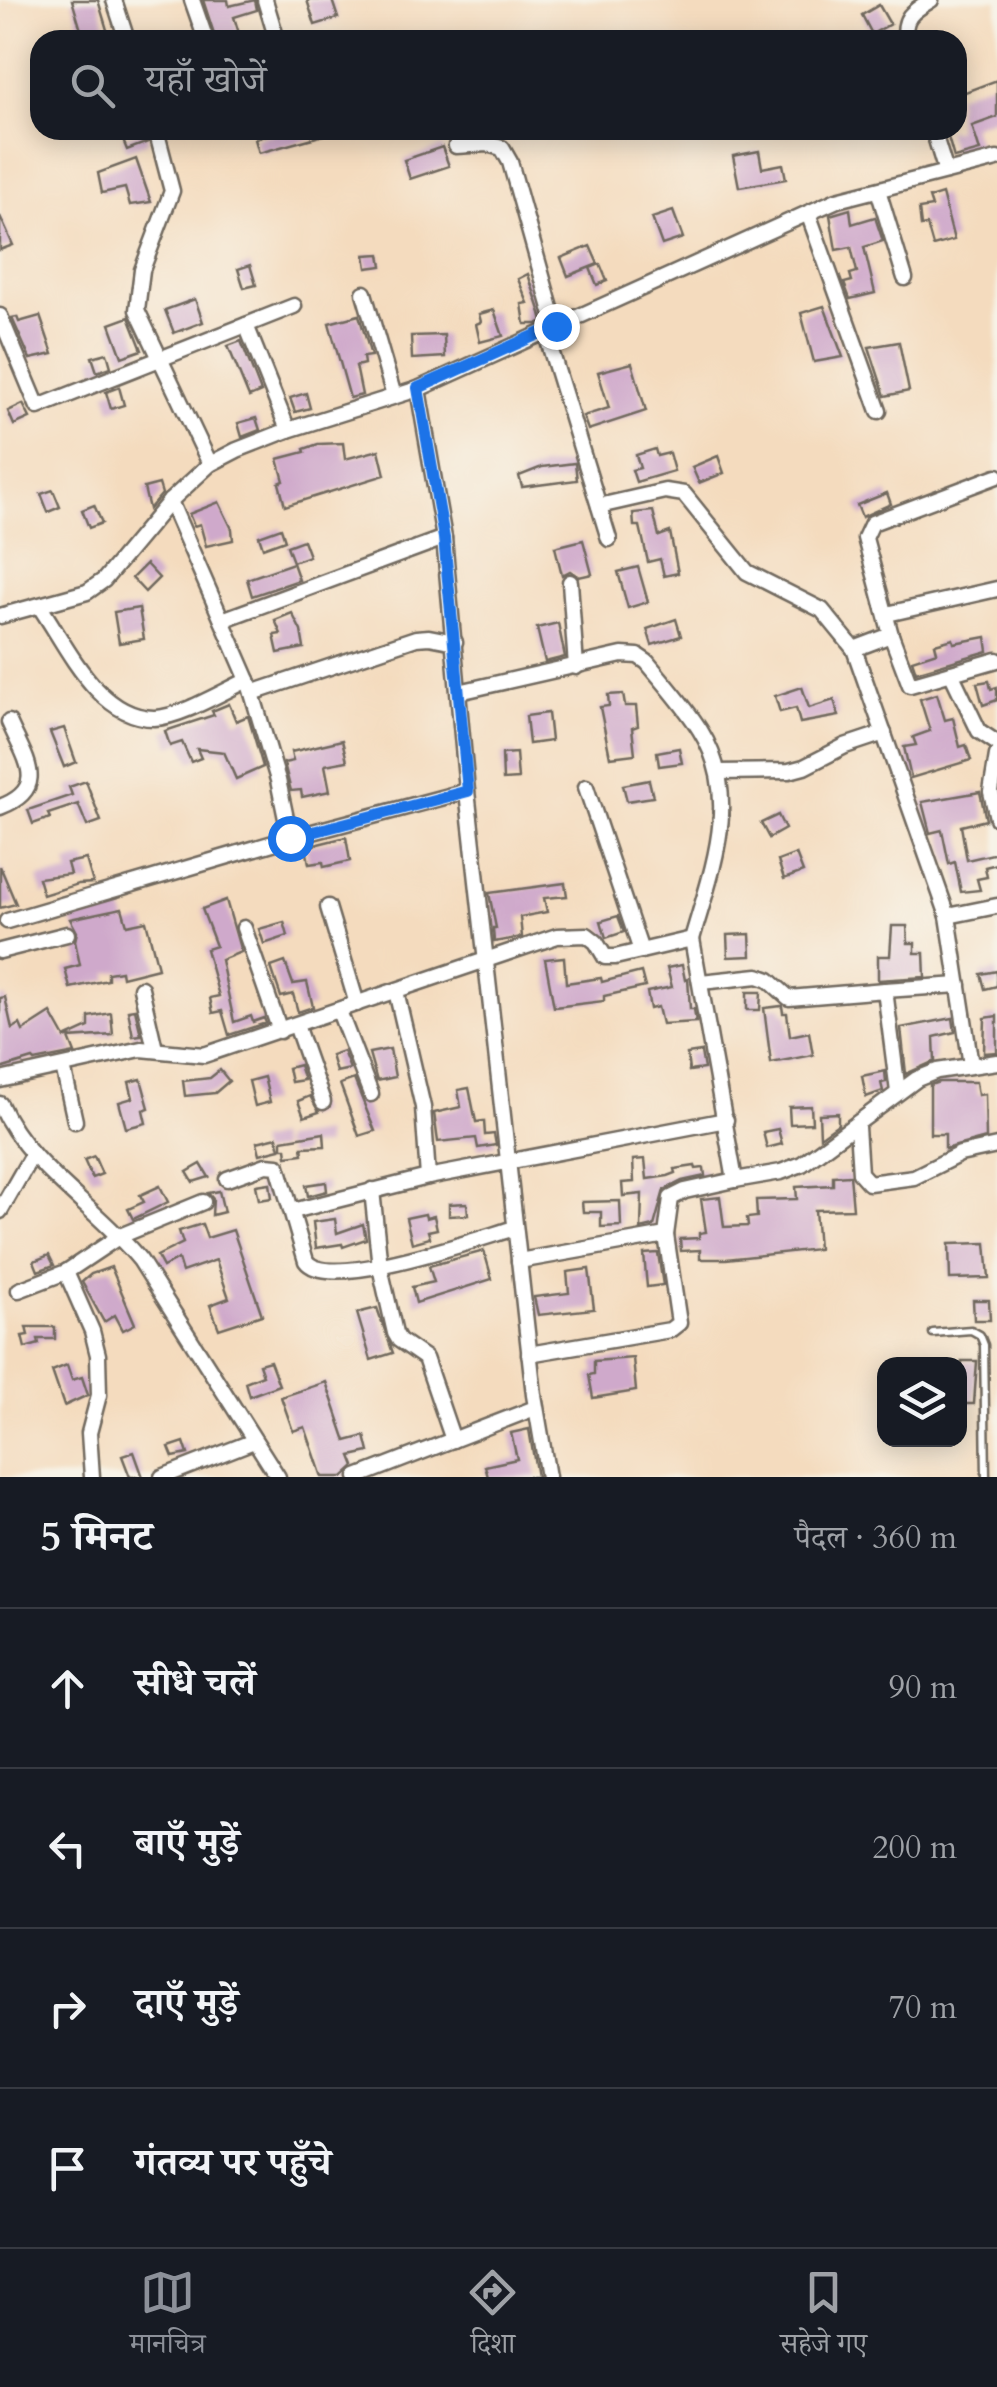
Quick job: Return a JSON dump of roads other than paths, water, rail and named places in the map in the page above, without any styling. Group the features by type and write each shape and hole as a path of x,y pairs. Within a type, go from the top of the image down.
{"street":[{"path":"114,0 124,30"},
{"path":"192,0 202,30"},
{"path":"265,0 275,30"},
{"path":"905,30 910,13 931,0"},
{"path":"159,140 172,192 142,270 137,310 210,464"},
{"path":"936,140 946,172"},
{"path":"456,146 487,144 502,148 510,162 609,539"},
{"path":"0,616 87,592 104,580 170,502 210,464 288,430 418,388 837,200 997,159"},
{"path":"878,190 906,278"},
{"path":"808,213 879,411"},
{"path":"364,294 394,396"},
{"path":"0,316 38,408 294,306"},
{"path":"246,324 288,430"},
{"path":"418,388 444,538 515,1228 548,1477"},
{"path":"997,476 872,524 865,538 891,635 910,685 997,660"},
{"path":"599,506 665,491 684,494 746,572 822,610 854,648 948,916 971,1065"},
{"path":"170,502 250,686 278,780 290,838"},
{"path":"222,620 444,538"},
{"path":"570,582 576,668"},
{"path":"887,614 997,589"},
{"path":"40,607 96,689 110,702 137,715 155,718 416,638 429,636 455,642"},
{"path":"854,648 891,635"},
{"path":"459,692 622,655 638,656 648,662 699,727 719,772 722,836 692,939 735,1180"},
{"path":"951,673 979,731 997,744"},
{"path":"0,807 28,790 30,778 10,722"},
{"path":"979,731 997,724"},
{"path":"719,772 789,771 884,733"},
{"path":"997,755 991,792 997,818"},
{"path":"586,787 641,951"},
{"path":"8,921 290,838 468,791"},
{"path":"948,916 997,906"},
{"path":"328,907 357,1004"},
{"path":"244,928 280,1031"},
{"path":"0,950 67,934"},
{"path":"0,1080 140,1049 182,1056 204,1055 557,936 577,934 596,942 605,957 692,939"},
{"path":"701,982 758,976 769,980 788,998 959,984"},
{"path":"141,988 155,1049"},
{"path":"884,990 898,1092"},
{"path":"396,991 423,1107 428,1178"},
{"path":"338,1011 371,1094"},
{"path":"296,1026 323,1102"},
{"path":"529,1354 670,1330 679,1323 666,1235 671,1198 685,1190 781,1172 802,1164 857,1127 898,1092 937,1071 997,1062"},
{"path":"63,1066 75,1121"},
{"path":"2,1114 32,1156 120,1236 140,1260 278,1477"},
{"path":"293,1211 428,1178 726,1120"},
{"path":"857,1127 860,1173 869,1182 914,1177 960,1154 997,1146"},
{"path":"0,1212 32,1156"},
{"path":"227,1178 266,1165 278,1166 306,1261 312,1268 380,1267 515,1228"},
{"path":"372,1190 380,1267 395,1333 425,1358 453,1440"},
{"path":"20,1290 66,1272 120,1236 204,1202"},
{"path":"519,1260 666,1235"},
{"path":"66,1272 92,1331 98,1356 98,1396 89,1433 92,1477"},
{"path":"357,1477 536,1408"},
{"path":"162,1477 254,1441"}],"lane":[{"path":"933,1333 971,1330 980,1335 984,1344 986,1477"}]}
